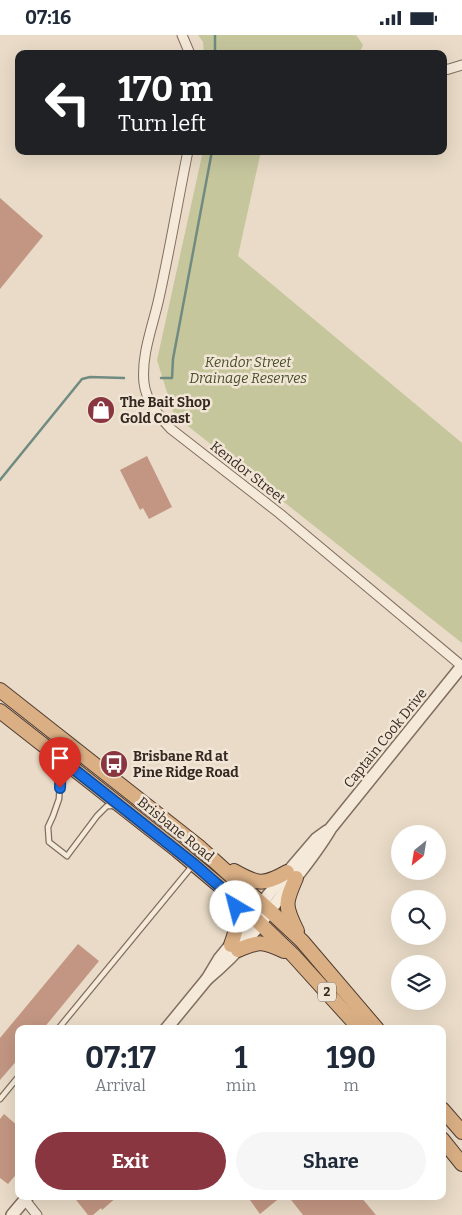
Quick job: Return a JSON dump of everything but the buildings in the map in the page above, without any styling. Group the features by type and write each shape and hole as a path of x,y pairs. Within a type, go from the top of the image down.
{"highway":[{"name":"Brisbane Road","path":"0,690 212,858 302,941 374,1025"},
{"name":"Brisbane Road","path":"0,711 194,864 233,898 293,955 356,1025"},
{"path":"212,858 256,882 292,875 287,909 290,919 302,941"},
{"path":"233,898 238,922 234,948 264,943 293,955"},
{"path":"446,1114 462,1132"},
{"path":"446,1144 462,1164"}],"street":[{"path":"182,35 188,50"},
{"path":"447,69 462,65"},
{"name":"Kendor Street","path":"187,155 159,299 148,341 144,367 144,385 149,401 160,418 171,429 279,513 462,666"},
{"name":"Captain Cook Drive","path":"169,1025 207,979 232,958 234,948 292,875 316,839 331,828 462,666"},
{"path":"12,1215 24,1200"},
{"path":"27,1200 37,1215"}],"lane":[{"path":"61,759 59,799 48,827 49,842 67,856 97,816 107,806 120,806"},
{"path":"61,1025 194,864"},
{"path":"0,1099 15,1081"}],"green space":[{"path":"198,35 356,35 363,45 361,50 204,50 203,42"},
{"name":"Kendor Street Drainage Reserves","path":"202,155 260,155 238,256 462,443 462,643 174,415 157,360"}],"waterway":[{"path":"215,35 215,50"},
{"path":"161,378 172,378 173,359 211,155"},
{"path":"0,480 82,379 90,377 124,378"}],"place":[{"name":"The Bait Shop Gold Coast","path":"101,410"},
{"name":"Brisbane Rd at Pine Ridge Road","path":"114,764"}],"route":[{"path":"60,788 61,759 216,882 233,898 236,907"}]}
